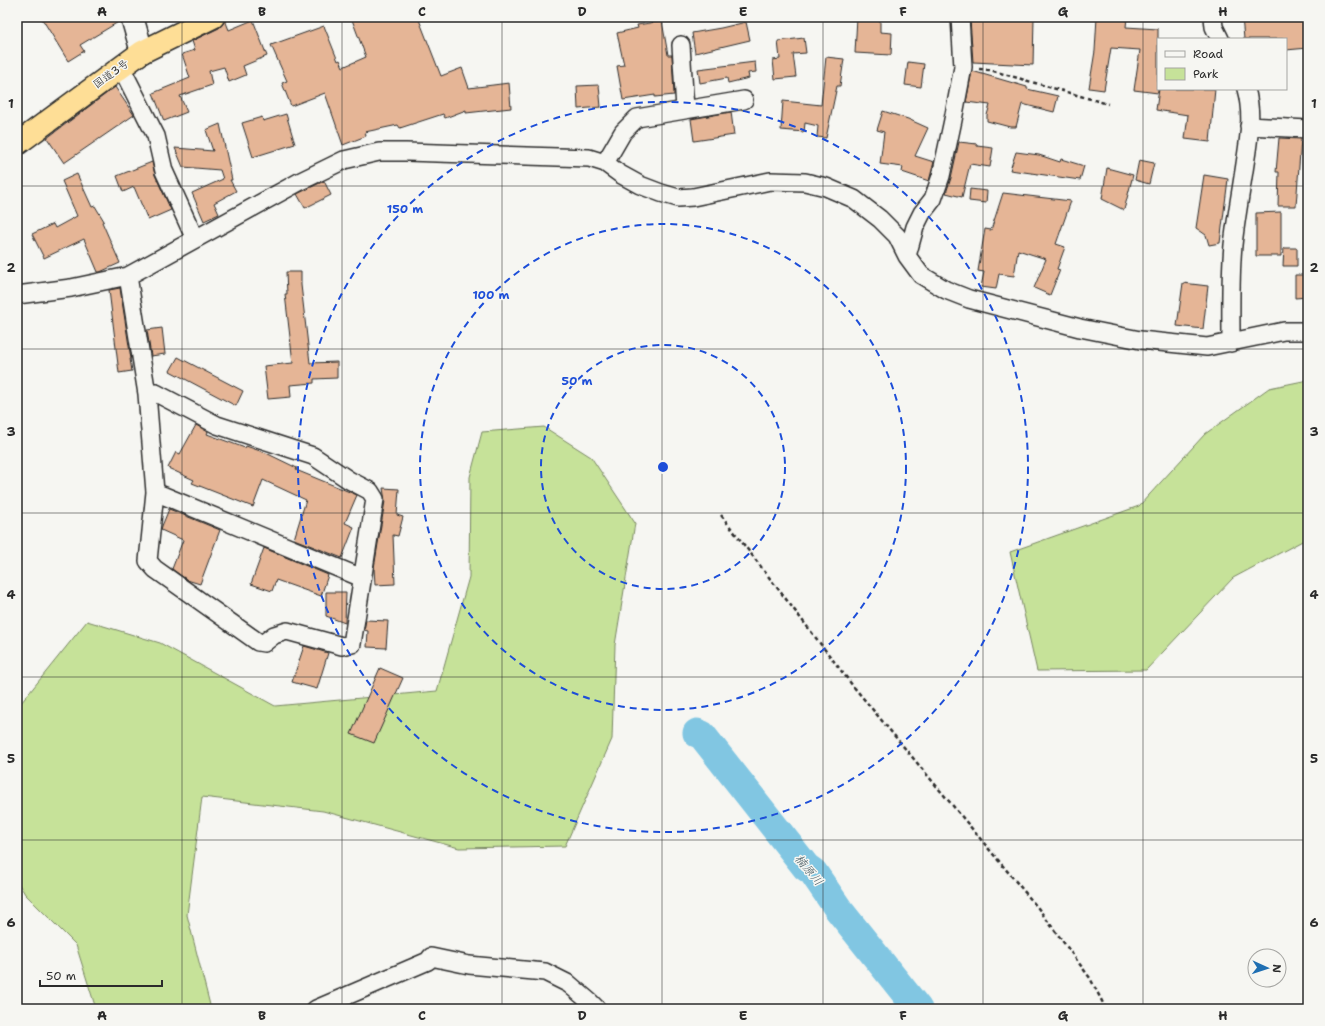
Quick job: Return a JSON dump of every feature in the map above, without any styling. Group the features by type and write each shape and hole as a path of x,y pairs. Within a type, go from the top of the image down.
{"highway":[{"name":"国道3号","path":"17,144 142,52 213,17"}],"street":[{"path":"132,17 142,52"},
{"path":"907,256 915,227 922,213 933,199 941,176 963,67 960,17"},
{"path":"1213,17 1214,27 1220,38"},
{"path":"681,45 684,110"},
{"path":"121,66 156,136 164,171 195,239"},
{"path":"1231,343 1231,274 1249,126 1248,97 1246,90"},
{"path":"605,163 623,132 637,118 744,100"},
{"path":"1249,126 1308,129"},
{"path":"17,295 71,288 128,276 299,182 344,160 379,152 406,152 589,158 605,163 620,174 640,185 678,198 693,197 770,181 805,182 826,187 854,199 880,219 897,236 907,256 921,275 946,290 969,299 1080,328 1140,340 1206,347 1284,331 1308,331"},
{"path":"128,276 147,394 155,492 148,561 258,642 264,643 274,635 287,631 342,646 352,644 374,499 370,491 349,480 313,456 217,425 156,393 147,394"},
{"path":"155,492 362,578"},
{"path":"316,1009 428,961 432,957 469,965 545,972 568,984 597,1009"}],"path":[{"path":"963,67 990,70 1108,104"},
{"path":"721,515 853,686 1038,908 1090,978 1106,1009"}],"green space":[{"path":"1308,380 1308,538 1233,578 1146,670 1037,671 1010,552 1139,506 1205,434 1269,388"},
{"path":"544,427 591,457 635,523 615,645 612,739 565,846 459,848 323,811 202,797 187,915 211,1009 96,1009 76,945 25,894 17,881 17,708 87,621 160,643 275,706 437,691 469,577 470,477 482,432"}],"building":[{"path":"41,17 120,17 120,21 80,45 84,51 68,61"},
{"path":"351,17 418,17 441,76 462,68 469,88 509,83 511,108 466,113 466,110 445,118 443,114 400,128 398,125 365,132 366,136 343,145 325,93 291,106 282,83 287,81 271,45 324,26 338,61 340,60 343,67 366,57"},
{"path":"857,17 880,17 880,32 892,33 891,55 855,53"},
{"path":"1008,17 1034,17 1033,65 973,62 970,19 1008,19"},
{"path":"1097,17 1127,17 1126,27 1158,29 1158,93 1134,90 1140,50 1111,48 1104,90 1089,88 1095,51"},
{"path":"1242,17 1308,17 1308,48 1287,50 1287,38 1244,38"},
{"path":"225,20 229,30 253,20 267,56 243,66 246,75 229,82 224,67 209,71 212,85 180,96 187,112 164,121 153,93 190,78 182,54 195,50 192,41 219,28"},
{"path":"662,21 668,55 672,55 674,95 655,97 655,95 623,100 617,66 624,65 617,33 638,28 637,25"},
{"path":"746,22 750,40 695,53 692,33"},
{"path":"804,38 806,53 793,54 796,77 775,79 773,60 780,59 778,41"},
{"path":"826,57 844,59 840,86 837,86 826,138 817,137 818,126 805,123 804,132 781,130 783,101 821,105"},
{"path":"755,62 756,72 748,73 749,78 728,83 727,78 700,83 698,69"},
{"path":"908,62 924,64 921,87 905,85"},
{"path":"972,71 1027,87 1027,89 1058,96 1054,112 1022,104 1016,127 1010,127 987,121 990,105 966,102"},
{"path":"599,85 601,107 578,109 577,86"},
{"path":"115,87 134,115 64,163 47,138"},
{"path":"1159,90 1215,90 1210,142 1185,139 1188,115 1156,110"},
{"path":"883,111 908,119 928,128 915,156 934,162 929,181 902,172 903,167 880,164 884,132 877,130"},
{"path":"731,112 734,135 694,141 691,119"},
{"path":"286,114 295,144 253,157 242,123 262,117 263,121"},
{"path":"220,124 232,180 230,180 236,191 214,203 219,214 204,221 192,193 223,179 220,170 183,167 175,148 213,151 206,130"},
{"path":"1279,138 1301,139 1296,206 1278,206 1279,172 1276,172"},
{"path":"959,142 993,148 990,167 970,164 962,197 946,193"},
{"path":"1016,152 1039,155 1060,162 1061,159 1084,166 1080,180 1010,170"},
{"path":"1139,160 1154,163 1149,184 1135,180"},
{"path":"152,162 155,175 171,210 148,220 134,187 123,192 117,176"},
{"path":"1107,168 1133,175 1124,210 1102,199"},
{"path":"77,174 92,207 95,206 104,221 102,222 120,263 100,272 98,272 84,239 44,258 32,234 53,224 55,228 77,216 62,181"},
{"path":"1204,175 1228,179 1220,243 1209,245 1206,235 1196,228"},
{"path":"324,181 331,195 305,208 297,194"},
{"path":"970,189 987,191 986,203 969,201"},
{"path":"1003,193 1071,201 1056,244 1065,247 1057,269 1060,270 1050,295 1034,288 1046,259 1018,250 1014,276 999,274 996,289 981,287 984,272 978,271 985,229 991,230"},
{"path":"1281,212 1281,256 1256,256 1256,213"},
{"path":"1284,248 1297,248 1297,266 1283,266"},
{"path":"286,272 301,272 301,285 310,363 337,362 337,378 314,379 314,383 290,385 291,397 268,399 264,366 293,363 285,294 287,294"},
{"path":"1295,275 1308,275 1308,297 1295,298"},
{"path":"1183,283 1208,286 1203,329 1177,326"},
{"path":"120,288 132,371 119,373 109,290"},
{"path":"162,328 165,354 151,356 147,330"},
{"path":"178,357 243,391 236,406 170,371"},
{"path":"196,425 208,432 207,434 245,448 246,446 266,453 297,468 296,470 357,495 345,523 354,527 342,558 294,539 306,500 263,480 253,507 192,483 194,480 168,468 176,452 180,454"},
{"path":"383,488 399,489 397,515 403,517 398,536 393,535 395,584 375,585 374,568 385,501"},
{"path":"169,509 220,530 200,584 187,580 172,569 183,540 161,530"},
{"path":"264,548 328,575 321,596 276,580 272,591 251,584"},
{"path":"326,592 346,592 345,623 326,616"},
{"path":"366,620 388,621 386,648 367,647 368,631 364,630"},
{"path":"304,646 328,653 317,689 292,682"},
{"path":"380,668 403,678 374,743 351,734"}],"waterway":[{"name":"楠原川","path":"697,733 702,735 806,867 813,872 839,910 918,1009"}]}
